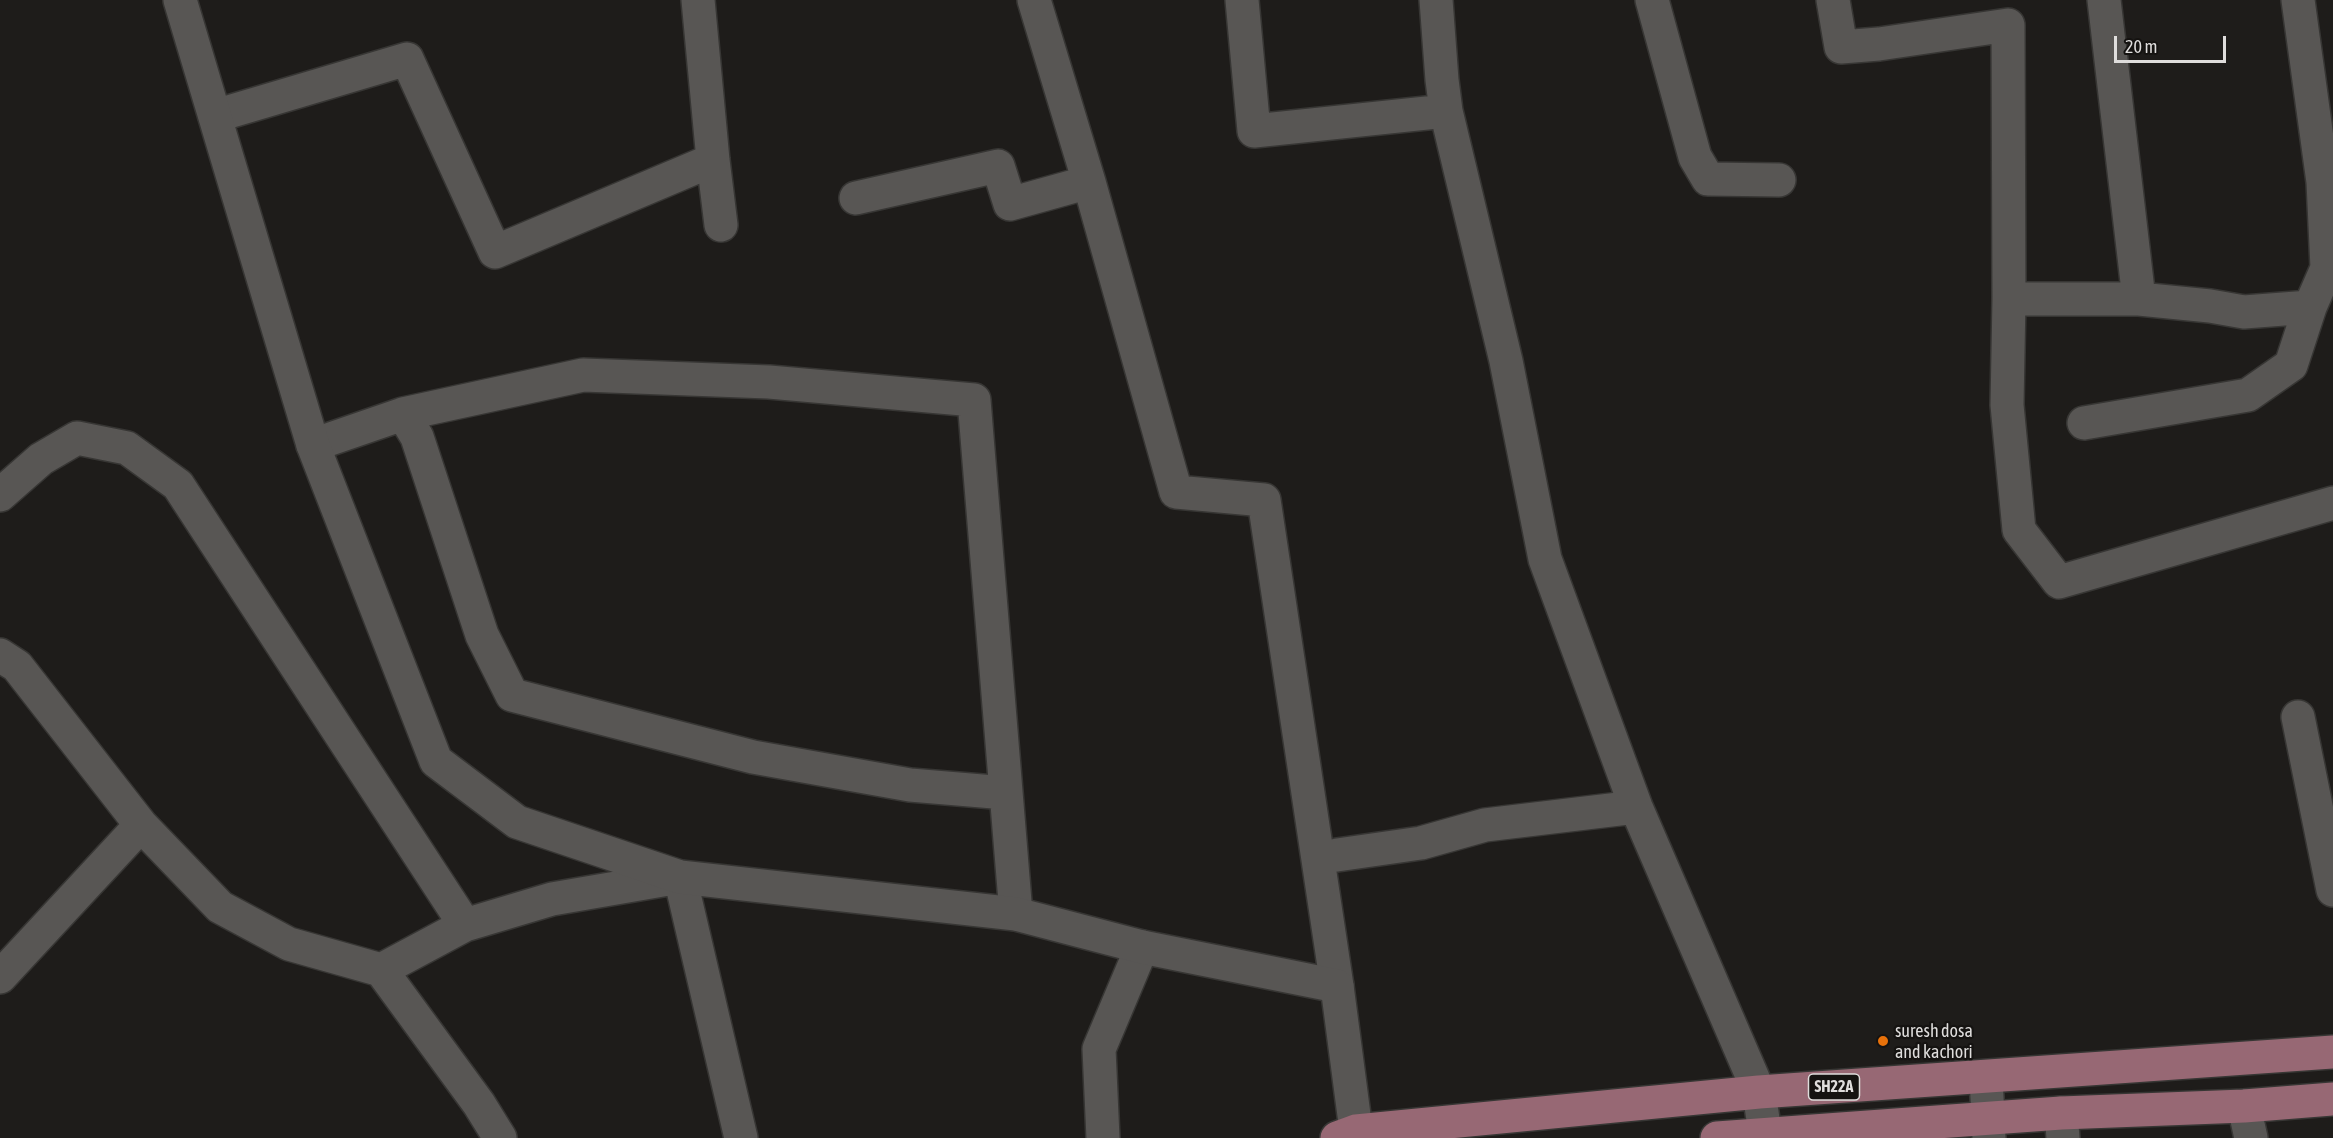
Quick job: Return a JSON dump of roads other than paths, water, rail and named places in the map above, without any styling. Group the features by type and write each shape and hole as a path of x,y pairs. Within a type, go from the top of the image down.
{"main road":[{"name":"SH22A","path":"1350,1136 1759,1092 2333,1052"},
{"name":"SH22A","path":"1717,1138 1765,1133 2062,1125 2333,1099"}],"street":[{"path":"180,0 313,445 436,761 517,822 680,877 1016,914 1142,946 1337,986"},
{"path":"698,0 721,225"},
{"path":"1034,0 1089,182 1176,492 1264,500 1337,986 1350,1136"},
{"path":"1242,0 1254,131 1446,111"},
{"path":"1436,0 1446,111 1506,361 1545,559 1636,807 1759,1092 1765,1133"},
{"path":"1652,0 1695,157 1708,179 1779,180"},
{"path":"1833,0 1840,47 1879,44 2008,13 2007,405 2019,530 2059,582 2333,503"},
{"path":"2104,0 2139,299"},
{"path":"2084,423 2248,395 2291,364 2310,307 2327,268 2328,181 2298,0"},
{"path":"215,116 408,58 495,252 713,160"},
{"path":"856,198 998,166 1010,204 1089,182"},
{"path":"2009,299 2139,299 2244,312 2310,307"},
{"path":"313,445 403,414 583,375 769,382 974,400 1016,914"},
{"path":"403,414 417,437 482,635 512,695 753,758 910,785 1006,793"},
{"path":"0,495 41,459 77,438 127,448 178,485 465,925"},
{"path":"0,655 17,666 141,825 220,907 288,944 381,970 479,1104 500,1138"},
{"path":"2298,717 2333,890"},
{"path":"1337,855 1421,843 1485,825 1636,807"},
{"path":"0,977 141,825"},
{"path":"381,970 465,925 552,899 680,877"},
{"path":"680,877 741,1138"},
{"path":"1102,1138 1098,1049 1142,946"},
{"path":"1986,1077 1989,1128"},
{"path":"2244,1106 2251,1138"}],"place":[{"name":"suresh dosa and kachori","path":"1883,1041"}]}
